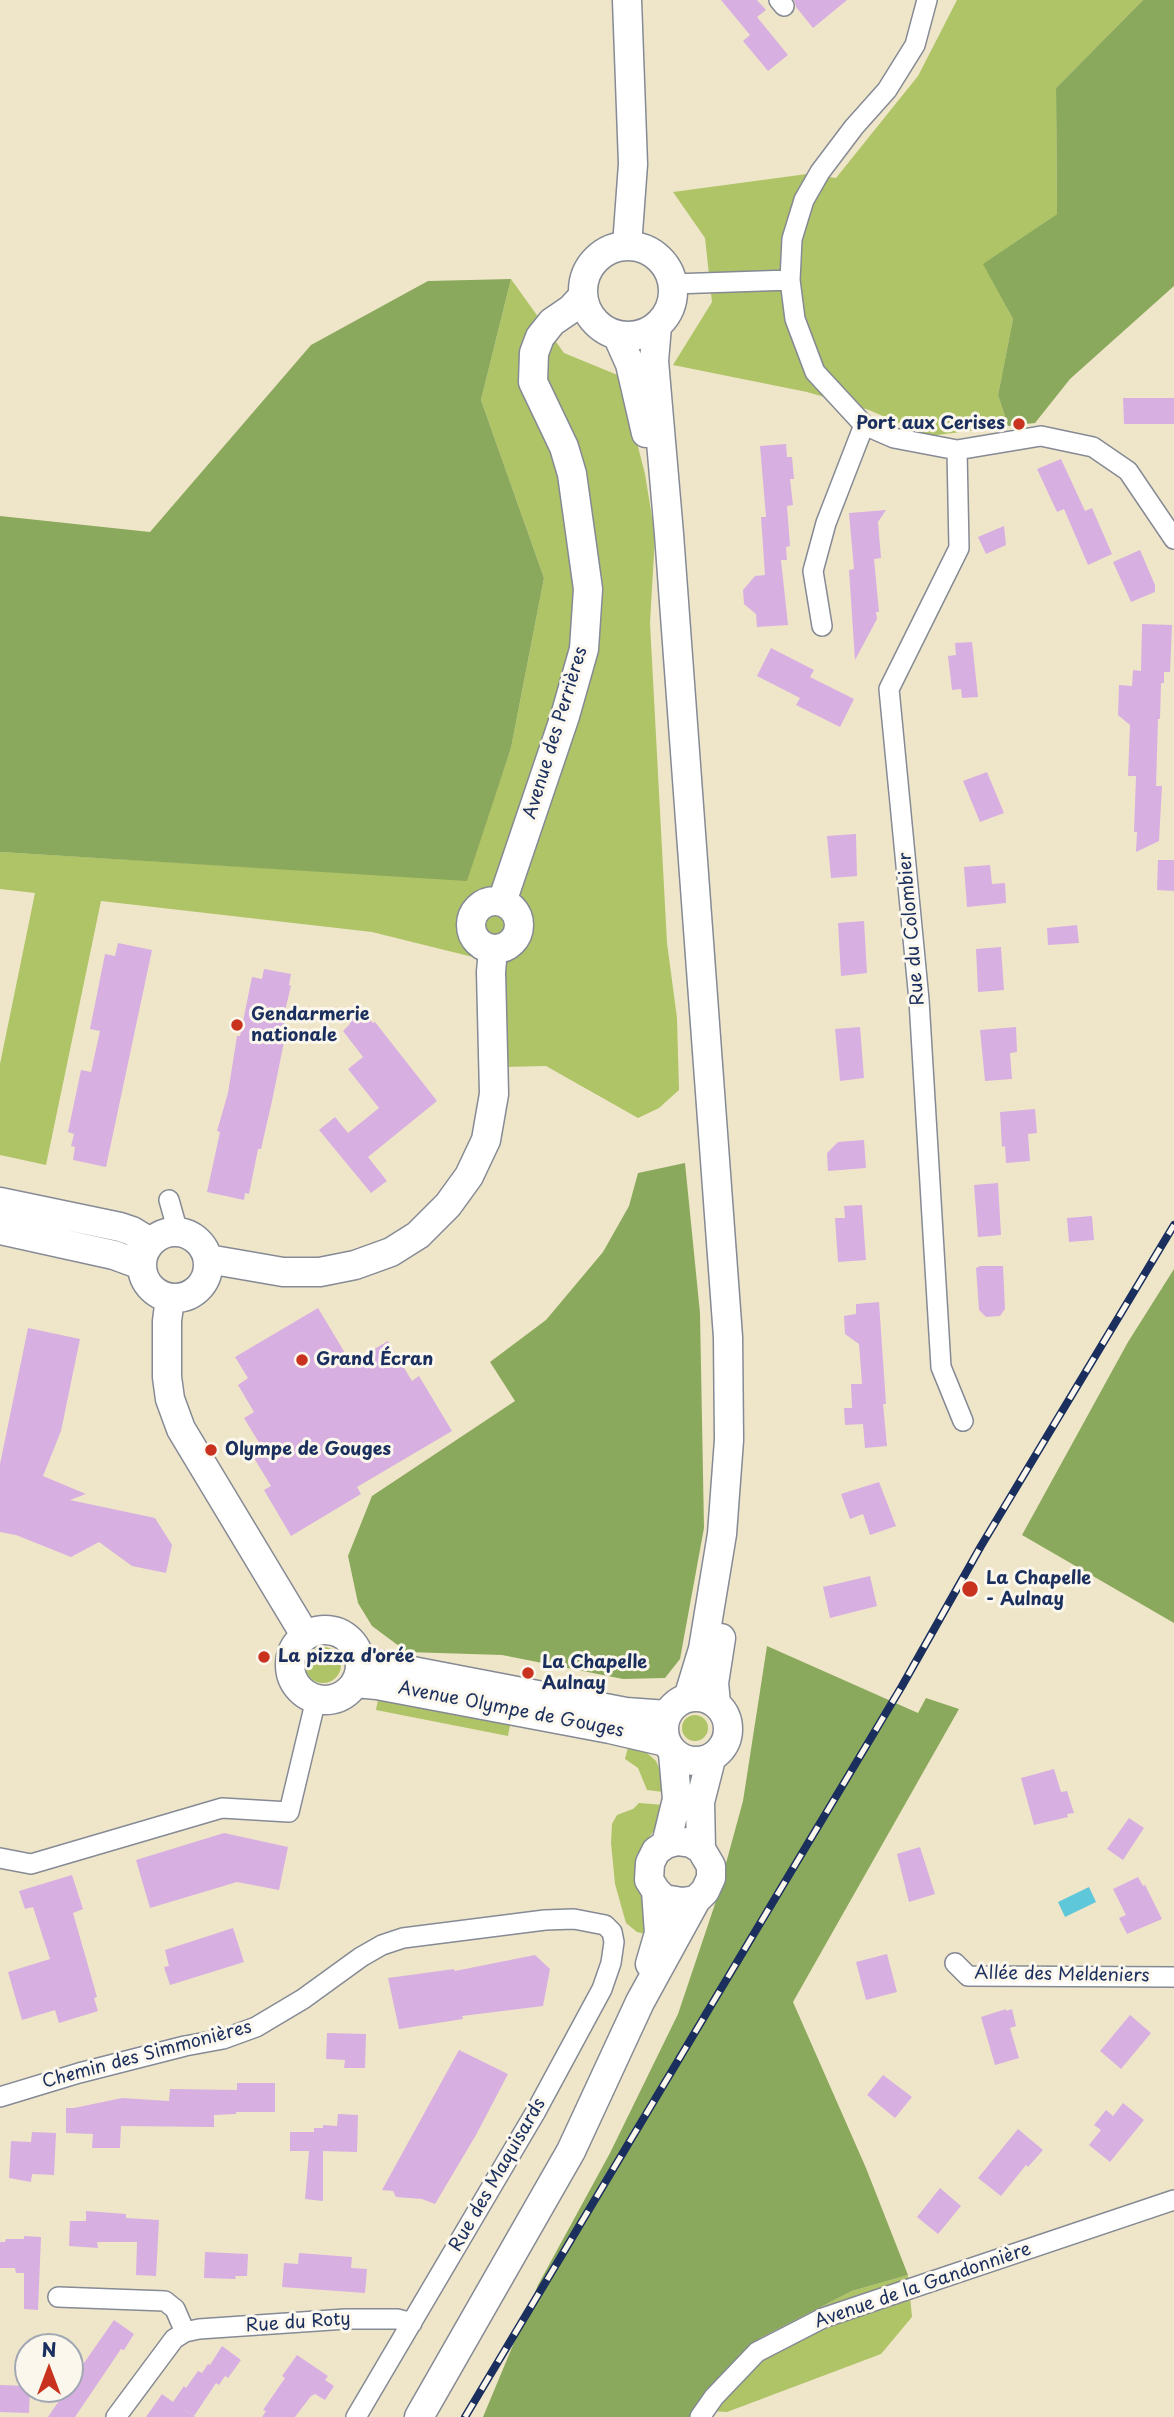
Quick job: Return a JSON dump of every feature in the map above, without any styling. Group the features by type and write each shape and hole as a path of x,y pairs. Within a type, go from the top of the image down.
{"main road":[{"path":"627,0 633,164 627,246"},
{"path":"627,246 652,253 662,261 673,284 673,300 667,314 657,326 638,335 617,335 604,330 594,321 583,296 584,281 590,268 600,257 613,249 627,246"},
{"name":"Avenue des Perrières","path":"208,1259 283,1272 320,1272 355,1265 391,1252 418,1235 448,1205 469,1175 486,1140 494,1094 491,972 493,949 508,945 518,933 518,917 509,905 502,902 565,716 584,649 587,589 572,474 560,437 533,382 534,354 540,337 583,296"},
{"path":"419,2417 571,2151 640,2002 695,1900 705,1891 711,1878 710,1866 701,1849 700,1802 710,1759 721,1749 727,1735 727,1723 716,1703 714,1683 737,1530 741,1434 728,1337 654,360 657,326"},
{"path":"617,335 630,365 669,534"},
{"path":"0,1202 132,1231 146,1254 145,1280 155,1292 170,1298 186,1296 199,1288 206,1275 208,1259 202,1246 192,1236 178,1232 163,1234 146,1254 114,1255 0,1230"},
{"path":"170,1298 167,1321 167,1377 170,1399 181,1429 305,1635"},
{"path":"666,1844 677,1800 673,1727 703,1649 722,1534 729,1440 728,1337"},
{"path":"328,1630 340,1633 350,1640 357,1650 357,1672 348,1692 338,1698 316,1699 305,1695 297,1687 289,1665 291,1654 305,1635 328,1630"},
{"name":"Avenue Olympe de Gouges","path":"357,1672 626,1712 673,1727"},
{"path":"673,1727 702,1697 716,1703"},
{"path":"673,1727 685,1759 710,1759"},
{"path":"695,1900 673,1902 664,1899 649,1880 650,1863 656,1851 666,1844 691,1843 701,1849"},
{"path":"640,2002 659,1933 656,1891"}],"street":[{"path":"927,0 915,45 887,90 854,127 820,172 804,200 792,239 790,280 794,319 815,372 864,425 894,438 957,450 1041,436 1093,447 1128,471 1174,538"},
{"path":"673,284 790,280"},
{"path":"822,626 813,571 826,523 864,425"},
{"name":"Rue du Colombier","path":"957,450 959,548 889,689 919,1000 941,1367 963,1421"},
{"path":"169,1200 178,1232"},
{"path":"0,1858 31,1864 222,1808 289,1812 316,1699"},
{"name":"Chemin des Simmonières","path":"0,2097 79,2073 184,2046 223,2039 256,2026 303,1999 361,1957 382,1945 403,1938 545,1920 574,1919 605,1925"},
{"name":"Rue des Maquisards","path":"356,2417 535,2113 602,1989 611,1963 614,1942 612,1932 605,1925"},
{"name":"Allée des Meldeniers","path":"955,1963 968,1976 1174,1977"},
{"name":"Avenue de la Gandonnière","path":"700,2417 714,2397 757,2352 823,2318 1174,2200"},
{"path":"58,2297 165,2301 175,2309 184,2332 174,2339 116,2417"},
{"name":"Rue du Roty","path":"184,2332 346,2319 397,2319 412,2323"}],"green space":[{"path":"957,0 1143,0 1056,88 1057,214 984,264 1013,319 998,395 1008,426 929,436 869,410 807,392 673,365 712,302 705,238 673,192 807,174 836,178 918,76"},
{"path":"1143,0 1174,0 1174,286 1070,379 1035,423 1008,426 998,395 1013,319 983,264 1057,214 1056,88"},
{"path":"511,279 564,353 620,376 645,474 655,536 650,623 667,943 677,1018 679,1090 659,1108 638,1118 546,1066 502,1067 501,964 372,932 101,901 46,1165 0,1155 0,1064 35,893 0,889 0,852 466,880 511,748 544,578 481,400"},
{"path":"511,279 481,400 544,578 511,748 467,881 0,852 0,516 150,532 311,345 428,281"},
{"path":"685,1163 700,1313 704,1528 680,1659 665,1678 623,1679 502,1655 407,1652 372,1626 358,1603 348,1556 372,1496 515,1401 490,1362 546,1320 603,1252 629,1206 638,1173"},
{"path":"1174,1269 1174,1623 1022,1535 1128,1342"},
{"path":"767,1646 918,1713 926,1698 959,1709 793,2002 866,2168 908,2275 852,2291 760,2338 712,2388 692,2417 483,2417 538,2285 610,2153 678,2014 714,1907 743,1801"},
{"path":"323,1647 336,1652 341,1665 336,1678 323,1683 310,1678 305,1665 310,1652"},
{"path":"379,1694 511,1720 508,1736 376,1710"},
{"path":"695,1715 704,1719 708,1728 704,1737 695,1741 686,1737 682,1728 686,1719"},
{"path":"628,1747 647,1753 656,1761 662,1775 663,1792 647,1790 638,1768 625,1759"},
{"path":"639,1803 664,1805 659,1823 646,1842 645,1900 649,1935 637,1932 626,1923 615,1884 611,1843 612,1824 617,1815 633,1809"},
{"path":"908,2275 912,2317 881,2354 727,2412 697,2410 712,2388 760,2338 852,2291"}],"water":[{"path":"1089,1887 1096,1902 1065,1917 1058,1902"}],"building":[{"path":"721,0 757,0 766,10 757,17 788,55 768,71 743,41 750,35"},
{"path":"794,0 847,0 813,28 796,7"},
{"path":"1123,398 1174,398 1174,424 1124,424"},
{"path":"786,444 787,457 792,457 794,479 790,479 793,505 787,506 790,546 786,547 787,560 781,560 788,625 757,627 756,614 744,604 743,590 755,576 765,575 761,517 766,517 760,446"},
{"path":"1061,459 1085,511 1092,508 1112,554 1088,565 1064,509 1057,512 1037,469"},
{"path":"886,510 878,522 881,558 874,559 879,612 876,612 877,619 855,660 849,570 854,569 849,513"},
{"path":"1004,526 1006,545 986,554 978,537"},
{"path":"1140,550 1155,585 1155,592 1131,602 1113,562"},
{"path":"1142,624 1172,625 1170,672 1164,672 1164,683 1161,683 1158,719 1156,786 1162,786 1159,841 1136,852 1136,776 1128,776 1130,725 1118,715 1119,685 1132,686 1133,670 1141,671"},
{"path":"972,642 978,697 962,698 961,689 952,690 948,656 956,655 955,643"},
{"path":"771,648 814,670 810,677 854,699 840,727 796,705 800,698 757,676"},
{"path":"987,772 1004,813 980,822 963,781"},
{"path":"856,834 857,876 831,878 827,836"},
{"path":"1158,860 1174,860 1174,891 1157,890"},
{"path":"990,865 992,884 1005,883 1006,903 967,907 964,867"},
{"path":"864,921 867,973 841,976 838,923"},
{"path":"1077,925 1079,943 1048,945 1047,928"},
{"path":"118,943 152,950 106,1167 73,1160 75,1147 71,1146 74,1134 68,1132 81,1070 91,1072 100,1031 90,1029 105,954 115,956"},
{"path":"1001,947 1004,990 978,992 976,949"},
{"path":"264,969 291,974 291,986 284,1015 282,1037 285,1037 272,1101 249,1194 245,1193 244,1200 207,1192 220,1132 217,1131 228,1093 237,1036 240,1036 252,977 262,979"},
{"path":"362,1009 437,1101 368,1157 387,1181 371,1193 319,1130 335,1117 348,1133 379,1108 348,1069 363,1057 343,1031 350,1024 348,1020"},
{"path":"860,1027 864,1078 840,1081 835,1029"},
{"path":"1016,1027 1017,1052 1010,1053 1012,1079 985,1081 980,1030"},
{"path":"1035,1109 1037,1133 1028,1134 1030,1161 1006,1163 1005,1146 1002,1147 1000,1112"},
{"path":"864,1140 866,1168 828,1171 827,1153 838,1142"},
{"path":"998,1183 1001,1235 978,1237 974,1185"},
{"path":"862,1205 866,1260 838,1262 835,1218 845,1218 844,1206"},
{"path":"1092,1216 1094,1240 1069,1242 1067,1218"},
{"path":"1003,1266 1005,1309 1000,1316 986,1317 979,1310 976,1268"},
{"path":"879,1302 887,1446 865,1448 863,1424 845,1425 844,1408 852,1408 851,1384 862,1384 859,1344 845,1334 844,1316 856,1314 856,1304"},
{"path":"318,1308 351,1363 388,1341 412,1381 419,1376 452,1431 357,1487 361,1494 291,1536 264,1490 271,1486 251,1453 261,1446 244,1418 254,1412 238,1385 248,1378 235,1357"},
{"path":"28,1328 80,1339 61,1431 43,1476 86,1494 70,1500 155,1518 172,1545 166,1573 132,1566 99,1542 71,1557 16,1535 0,1532 0,1464"},
{"path":"879,1482 896,1526 870,1535 863,1514 850,1519 841,1494"},
{"path":"870,1576 877,1606 830,1618 823,1587"},
{"path":"1054,1769 1061,1792 1067,1791 1074,1813 1067,1814 1068,1817 1034,1825 1021,1778"},
{"path":"1129,1818 1144,1828 1123,1860 1107,1849"},
{"path":"224,1833 288,1847 279,1890 237,1882 150,1908 136,1860"},
{"path":"920,1847 935,1894 909,1902 897,1854"},
{"path":"72,1875 83,1909 73,1913 97,1997 94,1998 98,2011 59,2023 55,2010 22,2020 8,1972 50,1959 33,1907 25,1909 19,1891"},
{"path":"1138,1877 1143,1886 1145,1885 1162,1919 1127,1934 1119,1918 1126,1915 1113,1889"},
{"path":"233,1928 244,1962 170,1985 164,1967 169,1966 165,1950"},
{"path":"887,1954 897,1992 866,2000 856,1962"},
{"path":"535,1955 550,1969 543,2006 462,2016 463,2019 399,2029 388,1978 455,1971"},
{"path":"1012,2009 1016,2026 1010,2028 1019,2058 995,2065 981,2017"},
{"path":"1130,2015 1151,2033 1121,2069 1100,2051"},
{"path":"327,2033 366,2034 365,2068 344,2068 345,2060 326,2059"},
{"path":"459,2050 508,2074 435,2204 422,2199 396,2197 393,2191 382,2190"},
{"path":"883,2075 912,2097 895,2118 867,2095"},
{"path":"237,2083 275,2083 275,2112 214,2115 214,2127 121,2126 120,2148 92,2148 93,2134 66,2133 66,2108 122,2098 169,2101 170,2089 237,2090"},
{"path":"1123,2103 1144,2120 1110,2162 1089,2145 1101,2130 1094,2125 1106,2110 1113,2116"},
{"path":"338,2114 358,2115 357,2152 323,2151 323,2201 305,2199 309,2151 290,2151 290,2132 314,2132 314,2128 323,2128 323,2125 337,2126"},
{"path":"1018,2129 1043,2150 1028,2167 1026,2165 1001,2196 978,2178"},
{"path":"32,2132 56,2133 54,2175 32,2174 31,2182 9,2178 11,2141 31,2142"},
{"path":"940,2188 961,2206 938,2234 917,2217"},
{"path":"86,2211 159,2220 156,2276 136,2275 137,2242 97,2242 98,2248 69,2246 70,2221 86,2221"},
{"path":"24,2236 41,2237 38,2310 24,2309 24,2273 16,2273 15,2268 0,2268 0,2242 5,2242 6,2239 24,2239"},
{"path":"205,2252 248,2254 247,2276 235,2276 236,2279 204,2278"},
{"path":"299,2253 352,2257 351,2268 367,2269 365,2293 282,2287 284,2263 298,2264"},
{"path":"114,2320 134,2334 75,2417 48,2417 58,2403 84,2403 84,2363"},
{"path":"222,2346 241,2360 228,2378 225,2376 219,2385 216,2383 194,2416 178,2405 195,2417 146,2417 162,2394 173,2402 198,2371 202,2373 208,2364 210,2365"},
{"path":"297,2355 328,2376 325,2380 334,2386 325,2400 315,2394 311,2396 295,2417 262,2417 266,2411 263,2410 285,2378 282,2376"},
{"path":"0,2385 14,2386 14,2403 29,2403 29,2413 0,2412"}],"railway":[{"path":"465,2417 1174,1225"}],"place":[{"name":"Port aux Cerises","path":"1019,424"},
{"name":"Gendarmerie nationale","path":"237,1025"},
{"name":"Grand Écran","path":"302,1360"},
{"name":"Olympe de Gouges","path":"211,1450"},
{"name":"La Chapelle - Aulnay","path":"970,1589"},
{"name":"La pizza d'orée","path":"264,1657"},
{"name":"La Chapelle Aulnay","path":"528,1673"}]}
